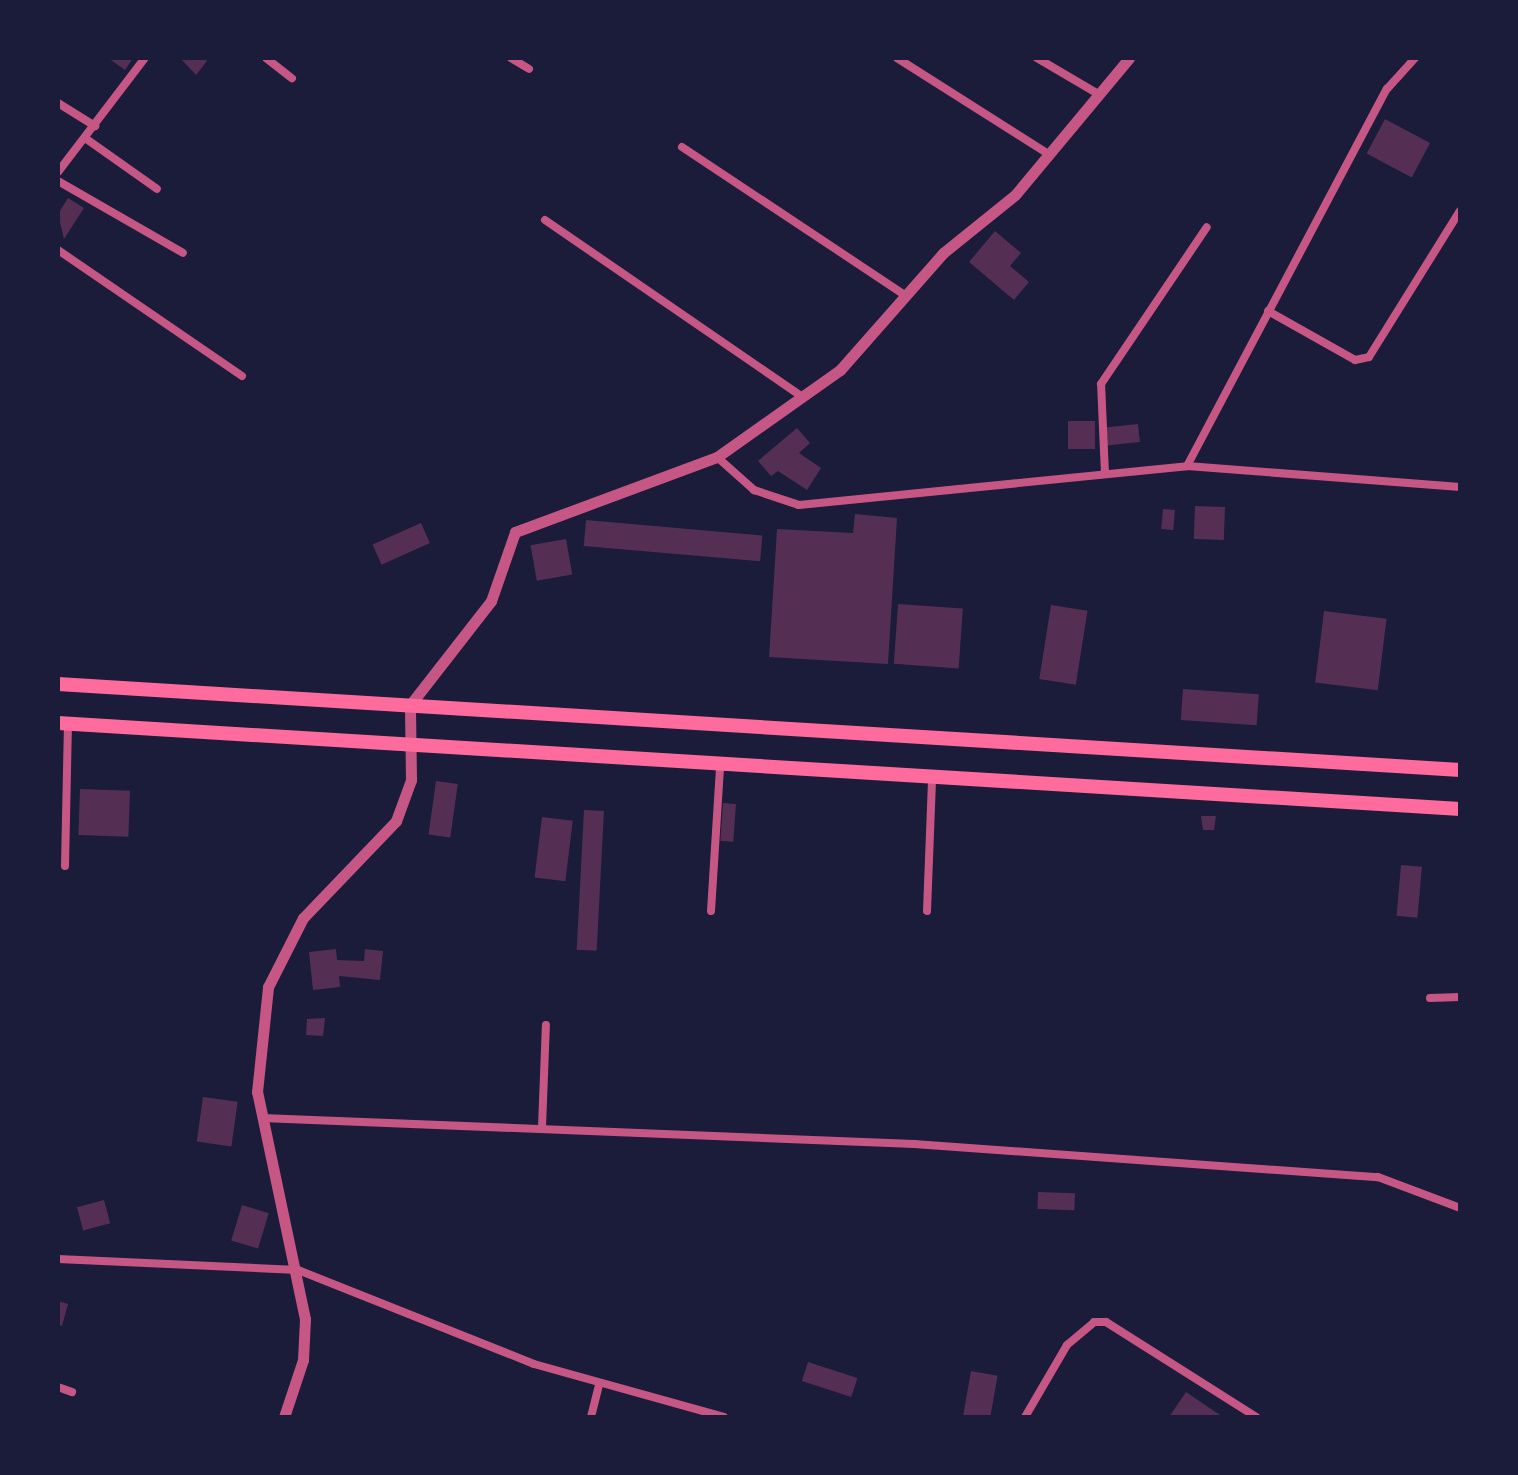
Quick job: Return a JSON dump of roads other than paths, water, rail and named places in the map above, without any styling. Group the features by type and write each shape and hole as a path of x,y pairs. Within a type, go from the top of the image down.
{"highway":[{"path":"58,684 1460,770"},
{"path":"63,724 409,749 1460,809"}],"street":[{"path":"58,172 145,58"},
{"path":"266,58 292,78"},
{"path":"511,58 529,69"},
{"path":"897,58 1050,155"},
{"path":"1037,58 1101,95"},
{"path":"284,1417 303,1360 298,1270 262,1118 258,1039 282,950 396,821 411,780 410,705 491,601 523,525 717,457 801,396 866,345 905,295 1050,155 1129,58"},
{"path":"1187,466 1387,89 1415,58"},
{"path":"58,103 95,126"},
{"path":"85,138 157,189"},
{"path":"682,147 905,295"},
{"path":"58,181 183,253"},
{"path":"1268,311 1355,360 1369,357 1460,211"},
{"path":"545,220 801,396"},
{"path":"1105,474 1101,384 1207,227"},
{"path":"58,250 242,376"},
{"path":"717,457 754,490 799,505 1187,466 1460,487"},
{"path":"63,724 65,866"},
{"path":"711,911 720,767"},
{"path":"927,911 932,778"},
{"path":"1430,998 1460,997"},
{"path":"542,1127 546,1025"},
{"path":"262,1118 542,1127 1378,1177 1460,1208"},
{"path":"58,1259 298,1270 599,1384 724,1417"},
{"path":"1025,1417 1067,1345 1094,1322 1106,1322 1256,1417"},
{"path":"591,1417 599,1384"},
{"path":"58,1387 72,1392"}]}
